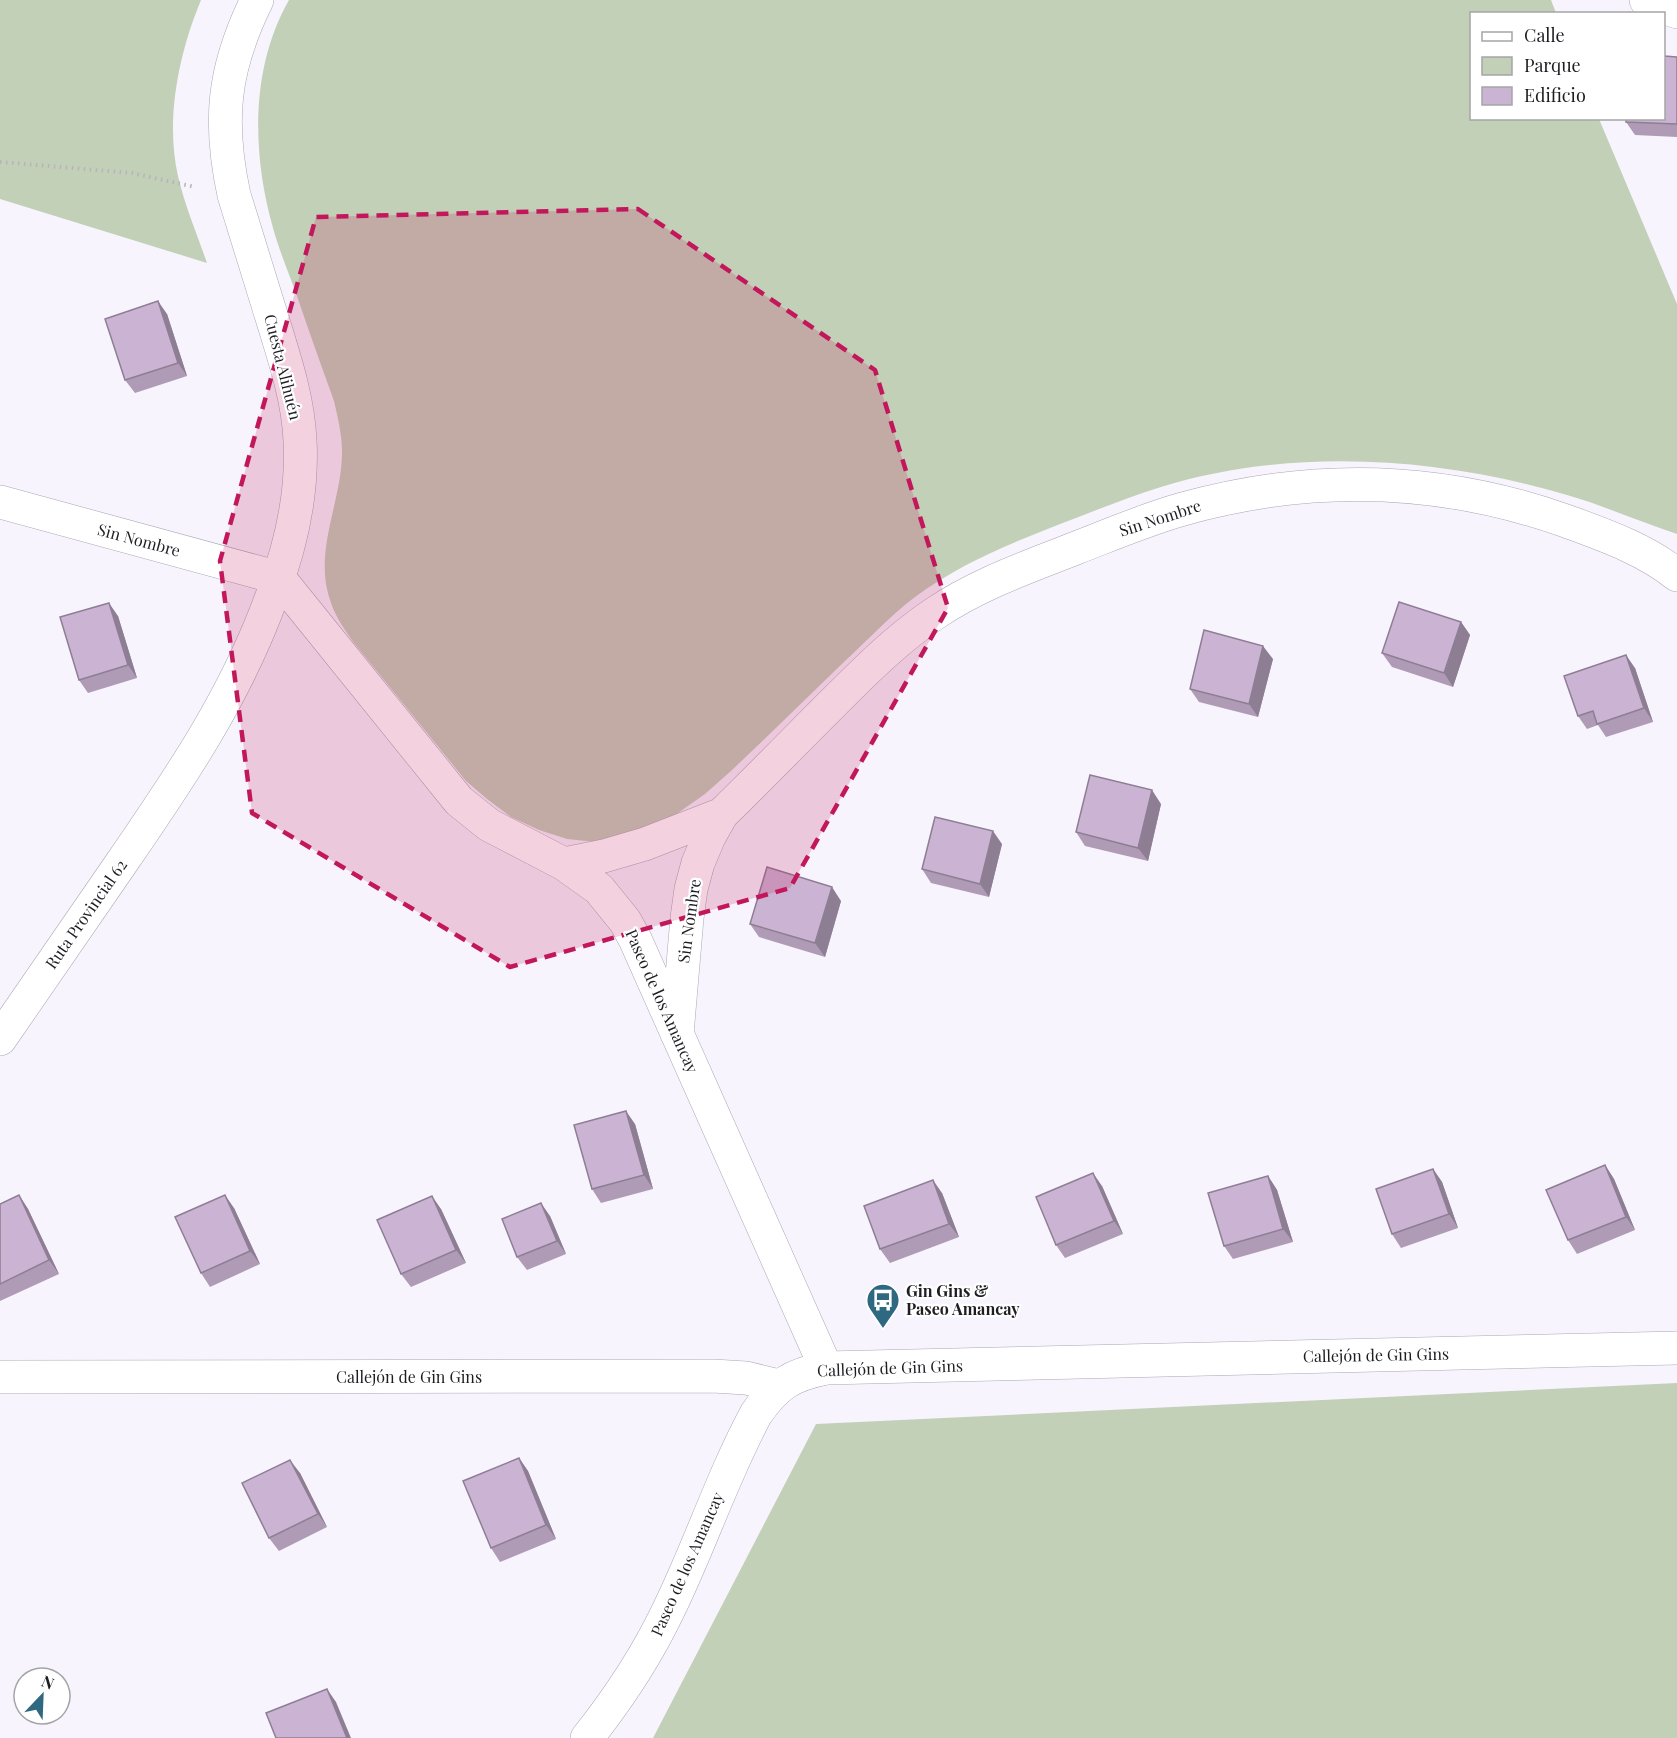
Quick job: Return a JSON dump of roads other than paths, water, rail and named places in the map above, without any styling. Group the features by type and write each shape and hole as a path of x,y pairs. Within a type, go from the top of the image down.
{"street":[{"name":"Cuesta Alihuén","path":"173,788 234,686 266,614 279,578 296,513 300,474 296,402 234,195 225,140 227,87 240,38 257,0"},
{"path":"1646,0 1677,12"},
{"name":"Sin Nombre","path":"677,1034 691,889 709,837 722,814 876,661 934,614 968,593 1150,520 1202,504 1282,488 1355,484 1429,488 1506,503 1543,513 1621,542 1677,575"},
{"name":"Sin Nombre","path":"0,502 279,578"},
{"name":"Paseo de los Amancay","path":"279,578 459,801 489,825 564,864 599,889 625,921 826,1368"},
{"name":"Ruta Provincial 62","path":"0,1039 173,788"},
{"name":"Sin Nombre","path":"564,864 604,856 645,844 722,814"},
{"name":"Callejón de Gin Gins","path":"0,1377 713,1376 746,1378 779,1386 793,1377 826,1368 1677,1348"},
{"name":"Paseo de los Amancay","path":"586,1738 625,1688 648,1649 669,1610 748,1429 766,1399 779,1386"}],"place":[{"name":"Gin Gins & Paseo Amancay","path":"883,1329"}]}
